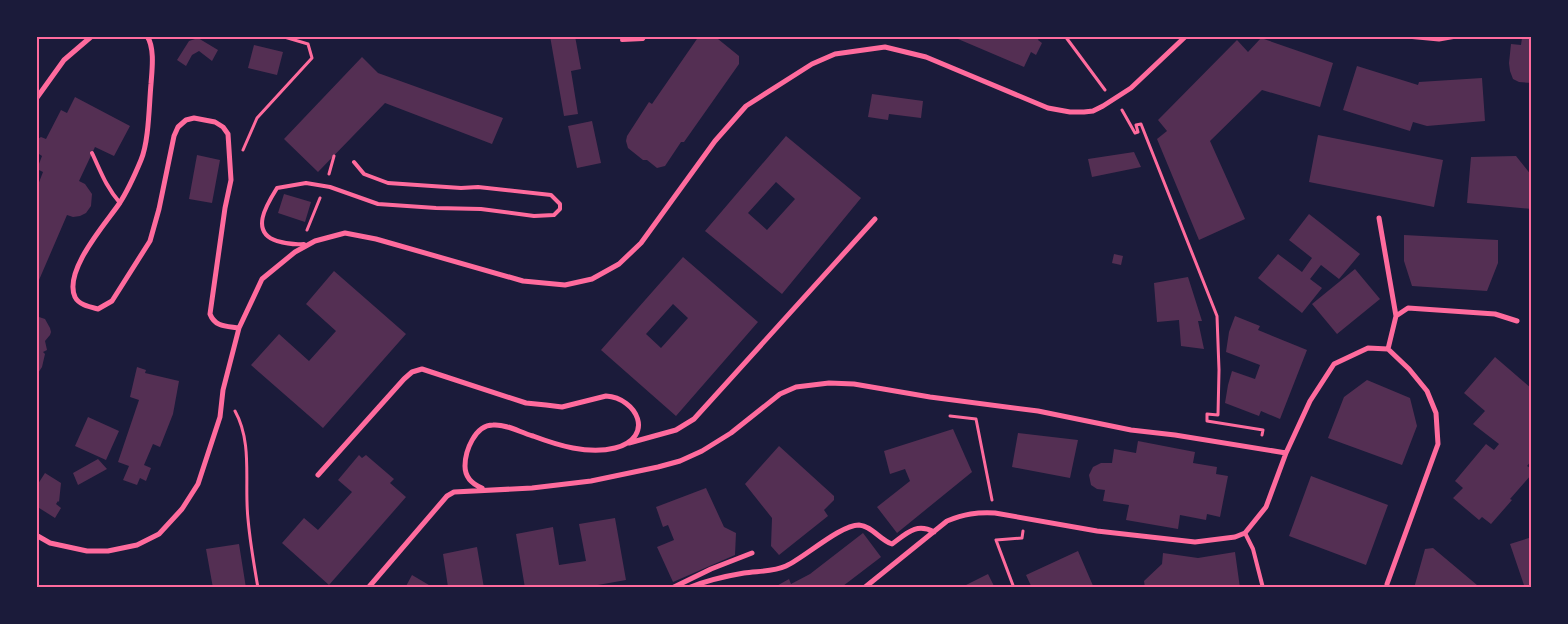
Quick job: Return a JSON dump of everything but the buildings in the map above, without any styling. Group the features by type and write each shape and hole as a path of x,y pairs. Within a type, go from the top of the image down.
{"street":[{"path":"36,99 64,60 92,36"},
{"path":"147,36 151,42 152,72 148,123 142,158 120,203 104,222 80,261 73,283 75,297 82,304 98,309 112,300 150,241 159,209 171,146 178,127 186,120 194,118 205,119 223,127 228,134 231,180 225,208 210,314 213,321 220,326 238,328"},
{"path":"36,535 50,543 87,551 108,552 137,545 159,534 182,509 198,484 220,417 223,390 238,328 262,279 295,252 315,240 345,233 376,239 524,281 565,285 592,279 619,264 641,243 715,141 746,106 812,64 835,54 885,46 914,53 1048,108 1070,112 1093,111 1132,88 1186,36"},
{"path":"1407,36 1439,39 1456,36"},
{"path":"1378,218 1396,316 1388,349"},
{"path":"485,489 473,484 467,476 465,466 470,444 482,428 490,425 512,428 558,445 596,451 615,448 676,430 694,419 875,219"},
{"path":"1396,316 1408,308 1495,314 1517,320"},
{"path":"864,588 934,532 963,514 978,512 995,513 1097,531 1194,542 1224,540 1245,533 1266,507 1286,454 1310,401 1334,364 1368,348 1388,349 1427,390 1436,412 1438,444 1387,584 1388,588"},
{"path":"318,475 404,379 412,372 422,370 518,400 546,406 562,407 612,396 625,403 632,410 640,427 632,440 624,445"},
{"path":"368,588 447,496 454,492 532,488 591,481 658,467 702,450 731,433 780,394 796,387 830,383 854,384 930,397 1038,411 1131,430 1175,435 1286,454"},
{"path":"688,588 745,573 785,566 837,533 857,525 867,526 886,542 892,544 911,530 926,527 934,532"},
{"path":"672,588 710,569 752,553"}],"lane":[{"path":"622,40 643,39 645,36"},
{"path":"92,153 101,171 103,181 120,203"},
{"path":"306,246 304,244 288,245 272,240 263,232 261,223 267,203 278,188 306,183 330,187 378,204 481,209 534,216 554,215 560,209 560,204 551,195 478,187 461,188 388,183 364,174 354,162"},
{"path":"1245,533 1253,549 1263,588"}],"path":[{"path":"242,154 257,118 312,58 308,44 281,36"},
{"path":"1065,36 1106,93"},
{"path":"1112,101 1119,106 1135,133 1138,132 1136,125 1141,124 1217,316 1218,415 1207,414 1208,421 1263,430 1259,449"},
{"path":"223,390 242,423 246,446 248,519 258,588"},
{"path":"949,415 976,419 995,513"},
{"path":"1014,588 996,540 1022,538 1024,519"}]}
